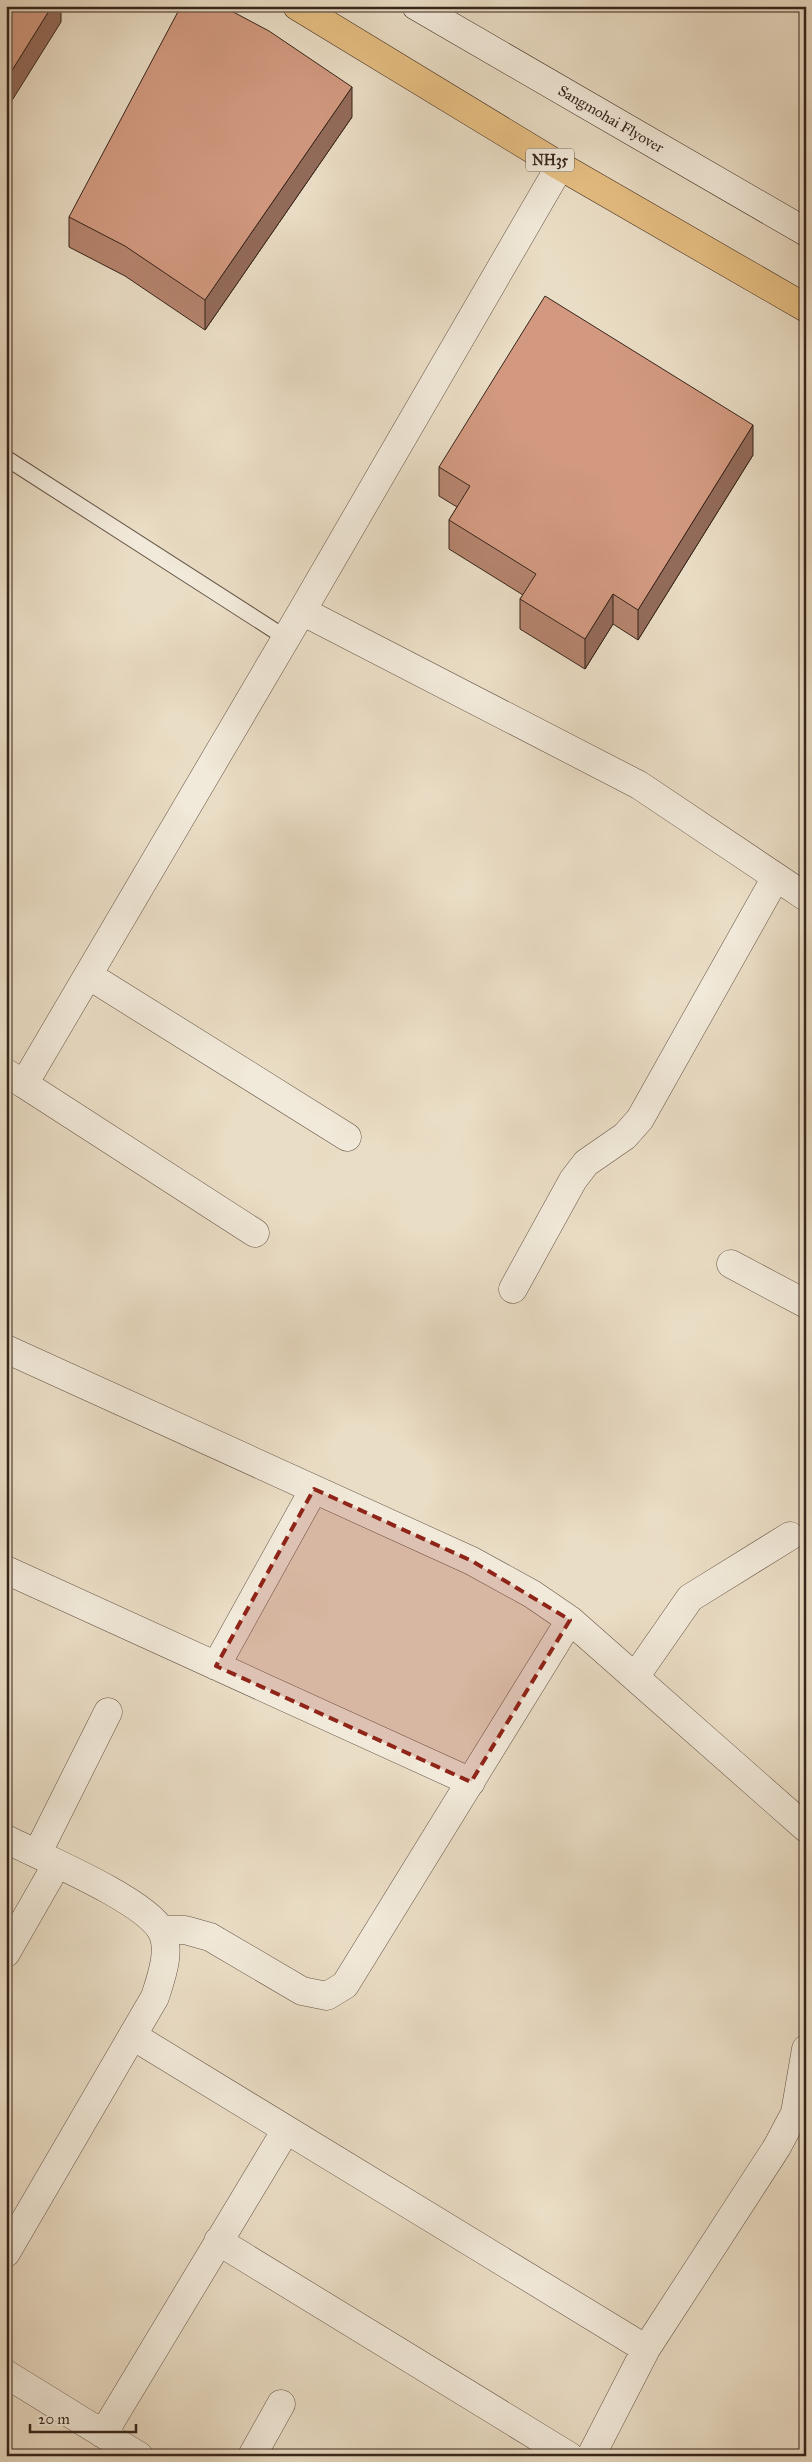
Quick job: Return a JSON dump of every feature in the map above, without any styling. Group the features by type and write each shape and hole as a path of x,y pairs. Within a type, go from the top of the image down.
{"highway":[{"name":"NH35","path":"297,6 560,166 806,308"}],"street":[{"name":"Sangmohai Flyover","path":"416,6 806,232"},
{"path":"255,1233 15,1079 88,975 560,166"},
{"path":"302,611 639,785 806,897"},
{"path":"513,1289 573,1180 586,1163 625,1136 640,1119 776,877"},
{"path":"88,975 347,1137"},
{"path":"731,1264 806,1304"},
{"path":"6,1349 472,1561 532,1594 570,1620 806,1828"},
{"path":"216,1666 314,1489"},
{"path":"634,1677 690,1598 790,1536"},
{"path":"6,1570 471,1782"},
{"path":"161,1930 185,1930 210,1937 302,1991 327,1996 346,1985 570,1620"},
{"path":"6,1953 108,1712"},
{"path":"6,1838 136,1905 161,1930 166,1960 155,1997 132,2036 16,2214 6,2253"},
{"path":"132,2036 646,2350"},
{"path":"591,2456 646,2350 777,2147 795,2113 806,2049"},
{"path":"102,2434 286,2130"},
{"path":"218,2242 569,2456"},
{"path":"6,2374 139,2456"},
{"path":"252,2456 281,2404"}],"lane":[{"path":"6,458 286,638"}],"highlighted area":[{"path":"314,1489 472,1561 570,1620 471,1782 216,1666"}],"building":[{"path":"6,6 52,6 6,80"},
{"path":"181,6 222,6 269,31 352,87 205,300 125,246 69,217"},
{"path":"545,296 753,425 638,610 613,594 585,639 520,599 536,574 449,520 470,486 439,467"}]}
